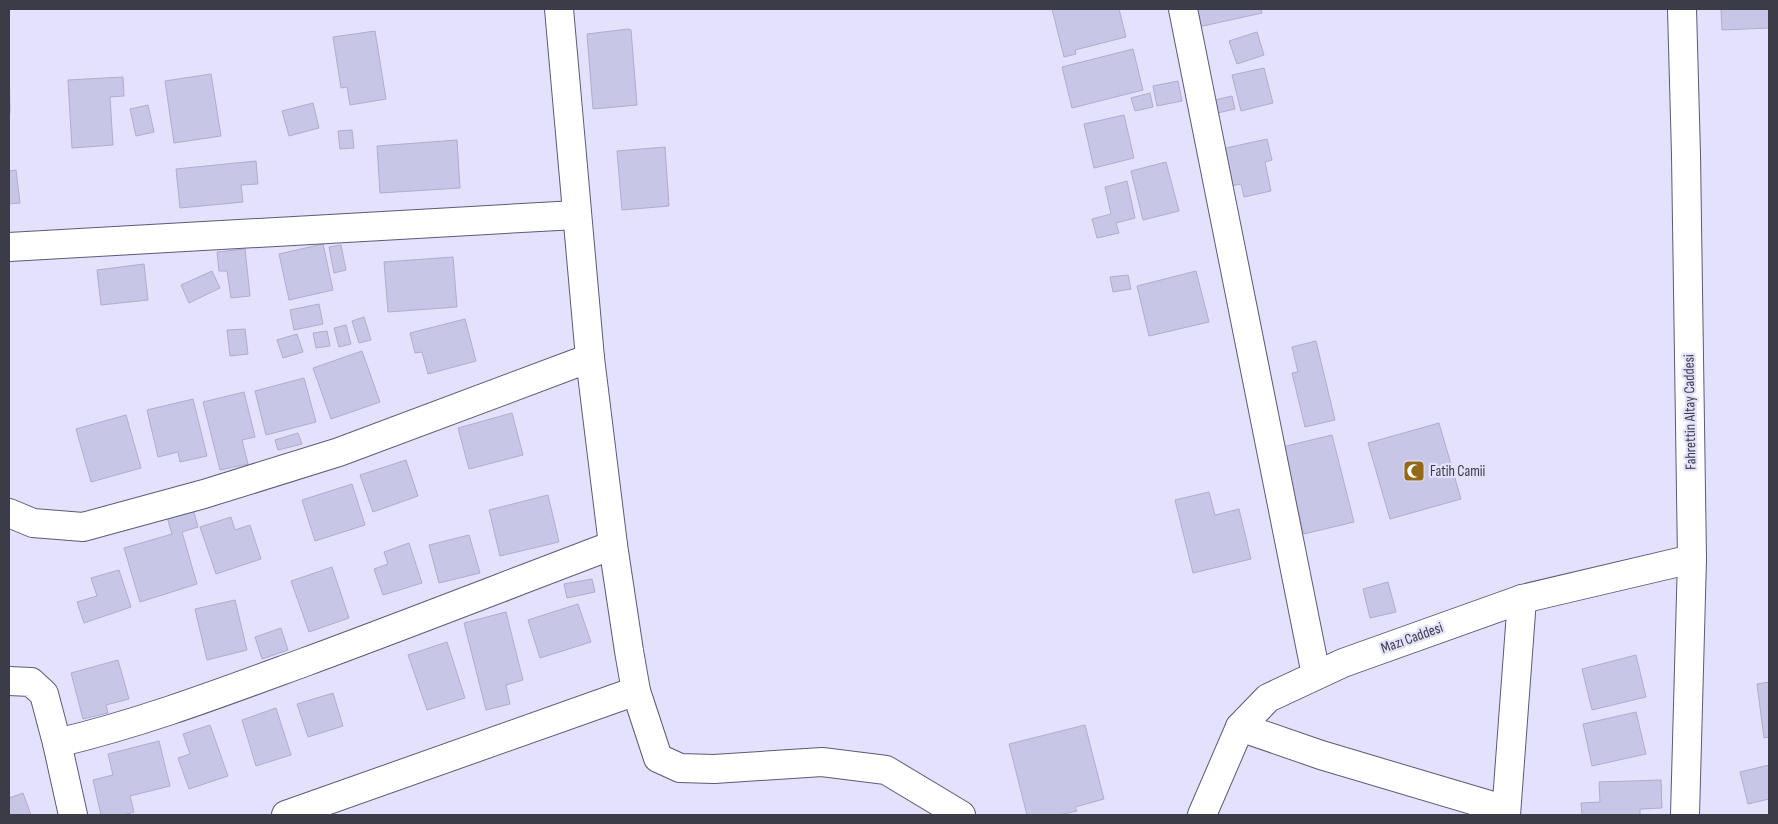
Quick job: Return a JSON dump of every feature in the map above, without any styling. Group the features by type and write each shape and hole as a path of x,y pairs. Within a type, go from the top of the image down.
{"street":[{"path":"559,9 590,358 613,545 636,691 658,758 680,768 714,769 822,762 886,770 961,815"},
{"path":"1183,9 1316,676"},
{"name":"Fahrettin Altay Caddesi","path":"1682,9 1692,560 1685,815"},
{"path":"9,247 576,215"},
{"path":"9,513 33,522 83,527 204,494 338,452 590,358"},
{"path":"56,743 104,732 188,706 613,545"},
{"name":"Mazı Caddesi","path":"1202,815 1240,727 1268,698 1343,663 1522,599 1692,560"},
{"path":"1240,727 1321,756 1506,813 1522,599"},
{"path":"9,680 31,682 44,694 73,815"},
{"path":"286,815 636,691"}],"building":[{"path":"1052,9 1119,9 1126,37 1075,50 1076,54 1064,57"},
{"path":"1190,9 1261,9 1262,13 1194,28"},
{"path":"1721,9 1769,9 1769,28 1722,30"},
{"path":"631,30 637,105 593,109 587,34"},
{"path":"375,31 386,99 350,105 347,87 341,88 333,37"},
{"path":"1257,32 1264,55 1237,64 1229,41"},
{"path":"1133,49 1143,90 1072,108 1062,67"},
{"path":"9,61 10,113 9,113"},
{"path":"1264,68 1273,103 1241,111 1232,75"},
{"path":"211,74 221,136 174,143 165,81"},
{"path":"123,77 124,96 110,97 113,145 72,148 68,80"},
{"path":"1178,81 1182,101 1157,106 1153,86"},
{"path":"1150,93 1153,107 1135,111 1131,98"},
{"path":"1232,96 1235,109 1209,115 1206,102"},
{"path":"313,103 319,128 289,136 282,111"},
{"path":"148,105 154,132 136,136 130,109"},
{"path":"1124,115 1134,158 1094,168 1084,124"},
{"path":"352,130 354,148 340,149 338,131"},
{"path":"1267,139 1272,160 1265,162 1271,191 1244,197 1241,184 1225,187 1217,150"},
{"path":"457,140 460,188 380,193 377,146"},
{"path":"665,147 669,206 622,210 617,151"},
{"path":"256,161 258,184 241,185 243,202 180,208 176,169"},
{"path":"1166,162 1179,211 1143,220 1131,171"},
{"path":"16,170 20,203 9,204 9,171"},
{"path":"1127,181 1135,218 1116,223 1119,233 1097,238 1092,219 1111,214 1105,187"},
{"path":"323,244 333,290 289,300 279,254"},
{"path":"341,245 346,270 334,273 329,247"},
{"path":"245,249 250,296 231,298 227,271 219,271 217,252"},
{"path":"453,257 457,307 388,312 384,262"},
{"path":"144,264 148,300 101,305 97,270"},
{"path":"212,271 220,288 189,303 181,285"},
{"path":"1196,271 1209,322 1149,336 1137,286"},
{"path":"1128,275 1131,289 1113,292 1110,277"},
{"path":"319,304 323,324 294,330 290,310"},
{"path":"364,317 371,340 359,343 352,321"},
{"path":"465,319 476,361 428,374 422,352 415,353 410,333"},
{"path":"346,325 351,344 339,347 334,328"},
{"path":"245,329 248,354 230,356 227,330"},
{"path":"327,331 330,346 316,348 313,333"},
{"path":"297,334 303,352 283,358 277,340"},
{"path":"1316,341 1335,420 1305,427 1292,373 1298,372 1292,347"},
{"path":"362,351 380,402 331,419 313,368"},
{"path":"304,378 316,422 266,435 255,391"},
{"path":"244,392 255,437 242,440 248,464 220,470 203,402"},
{"path":"193,399 207,456 180,462 178,452 158,457 147,410"},
{"path":"512,413 523,455 469,469 458,428"},
{"path":"126,415 141,468 91,482 76,429"},
{"name":"Fatih Camii","path":"1439,423 1461,499 1390,519 1368,443"},
{"path":"298,433 302,444 278,450 275,440"},
{"path":"1332,435 1354,522 1304,534 1282,447"},
{"path":"406,460 418,496 373,512 360,475"},
{"path":"352,484 365,525 315,541 302,500"},
{"path":"1209,492 1215,515 1239,509 1251,559 1193,573 1175,500"},
{"path":"548,495 559,542 500,556 489,510"},
{"path":"193,509 198,527 182,532 197,584 140,602 124,548 172,534 167,517"},
{"path":"231,517 235,530 250,525 261,559 216,574 200,527"},
{"path":"469,535 480,573 439,583 429,545"},
{"path":"409,543 422,583 383,595 374,569 388,564 384,552"},
{"path":"332,567 349,618 309,632 291,581"},
{"path":"119,570 131,607 84,623 77,602 97,596 91,578"},
{"path":"592,579 595,592 567,598 564,584"},
{"path":"1388,582 1396,612 1370,618 1363,589"},
{"path":"235,600 247,650 207,660 195,609"},
{"path":"578,604 591,642 540,658 528,620"},
{"path":"506,612 523,680 506,685 510,704 486,710 464,623"},
{"path":"281,628 288,650 262,659 255,637"},
{"path":"447,642 465,698 427,710 408,655"},
{"path":"1636,655 1646,697 1592,710 1582,669"},
{"path":"118,660 129,699 106,705 108,713 83,719 71,673"},
{"path":"1769,682 1769,737 1764,738 1757,684"},
{"path":"333,693 343,726 308,737 297,704"},
{"path":"276,708 291,755 256,766 242,720"},
{"path":"1636,712 1646,754 1592,766 1583,724"},
{"path":"210,725 228,776 189,789 178,758 190,754 183,734"},
{"path":"1085,725 1104,799 1075,807 1077,811 1059,815 1027,815 1009,744"},
{"path":"159,741 170,786 130,796 134,812 123,815 101,815 93,780 113,775 108,754"},
{"path":"1769,765 1769,799 1748,804 1740,772"},
{"path":"1661,780 1662,808 1640,809 1640,815 1582,815 1581,803 1600,802 1599,782"},
{"path":"23,793 31,815 9,815 9,798"}],"place":[{"name":"Fatih Camii","path":"1414,471"}]}
